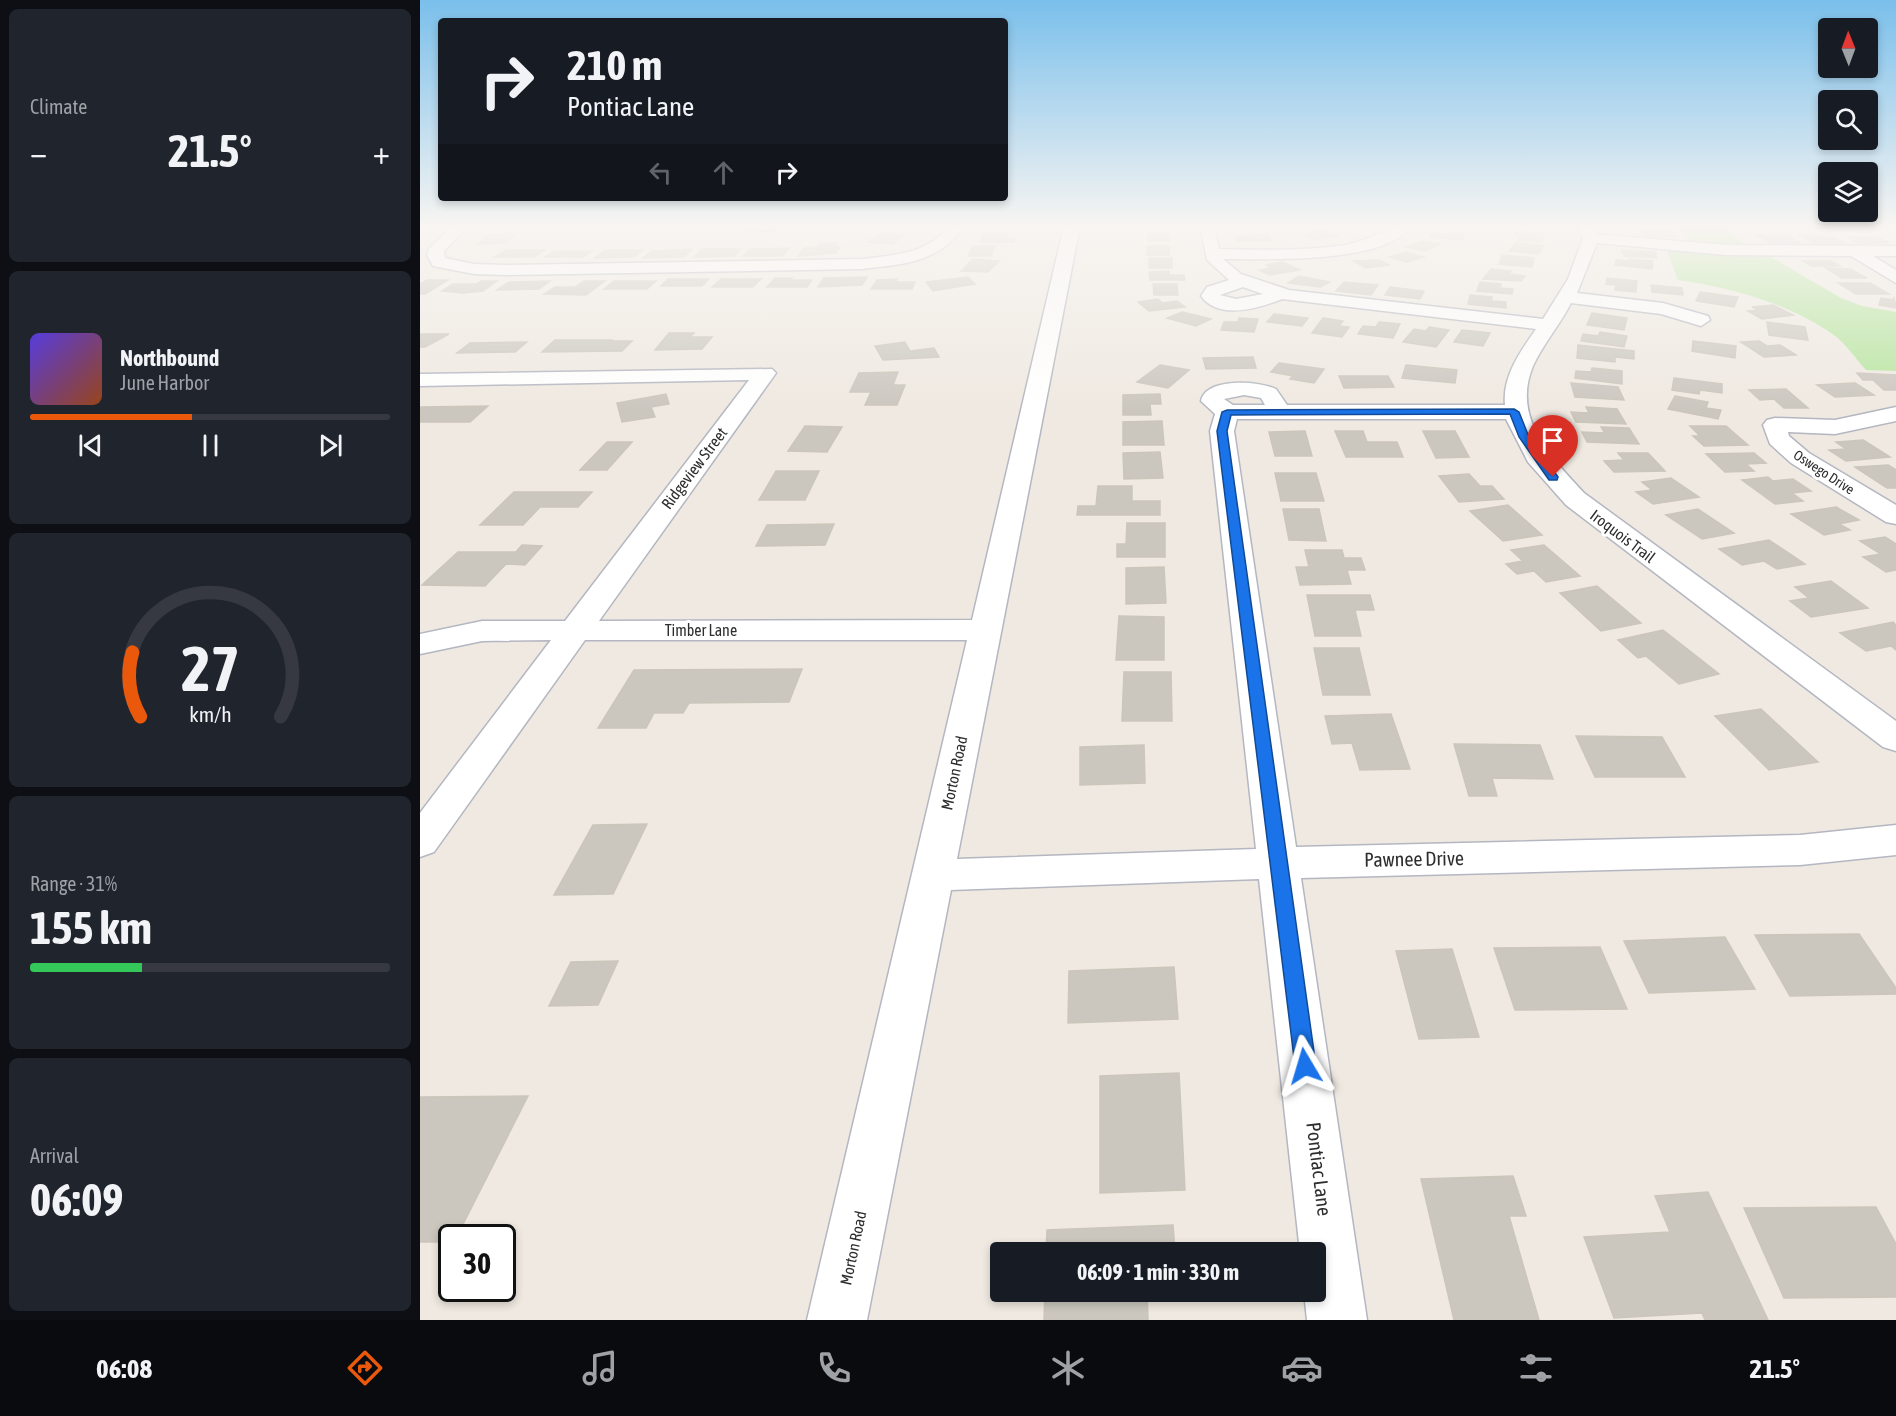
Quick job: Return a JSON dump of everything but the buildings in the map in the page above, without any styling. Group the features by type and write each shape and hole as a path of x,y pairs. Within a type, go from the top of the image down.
{"street":[{"name":"Morton Road","path":"837,1320 1059,288"},
{"path":"1224,288 1213,291 1210,296 1215,301 1246,304 1283,293"},
{"path":"1266,288 1334,302 1425,309 1548,325"},
{"name":"Iroquois Trail","path":"1569,288 1518,371 1514,412 1524,437 1536,457 1575,499 1896,739"},
{"path":"1564,297 1663,309 1701,320"},
{"name":"Ridgeview Street","path":"420,380 765,373 420,842"},
{"name":"Pontiac Lane","path":"1337,1320 1222,431 1227,412 1514,412"},
{"name":"Oswego Drive","path":"1896,414 1835,427 1775,425 1778,439 1800,458 1896,516"},
{"name":"Timber Lane","path":"420,644 482,631 575,629 984,630"},
{"name":"Pawnee Drive","path":"932,875 1279,863 1800,850 1896,840"}],"green space":[{"path":"1721,288 1823,288 1862,306 1896,312 1896,371 1866,370 1834,335 1798,314"}],"route":[{"path":"1305,1066 1222,431 1227,412 1514,412 1524,437 1536,457 1553,477"}]}
